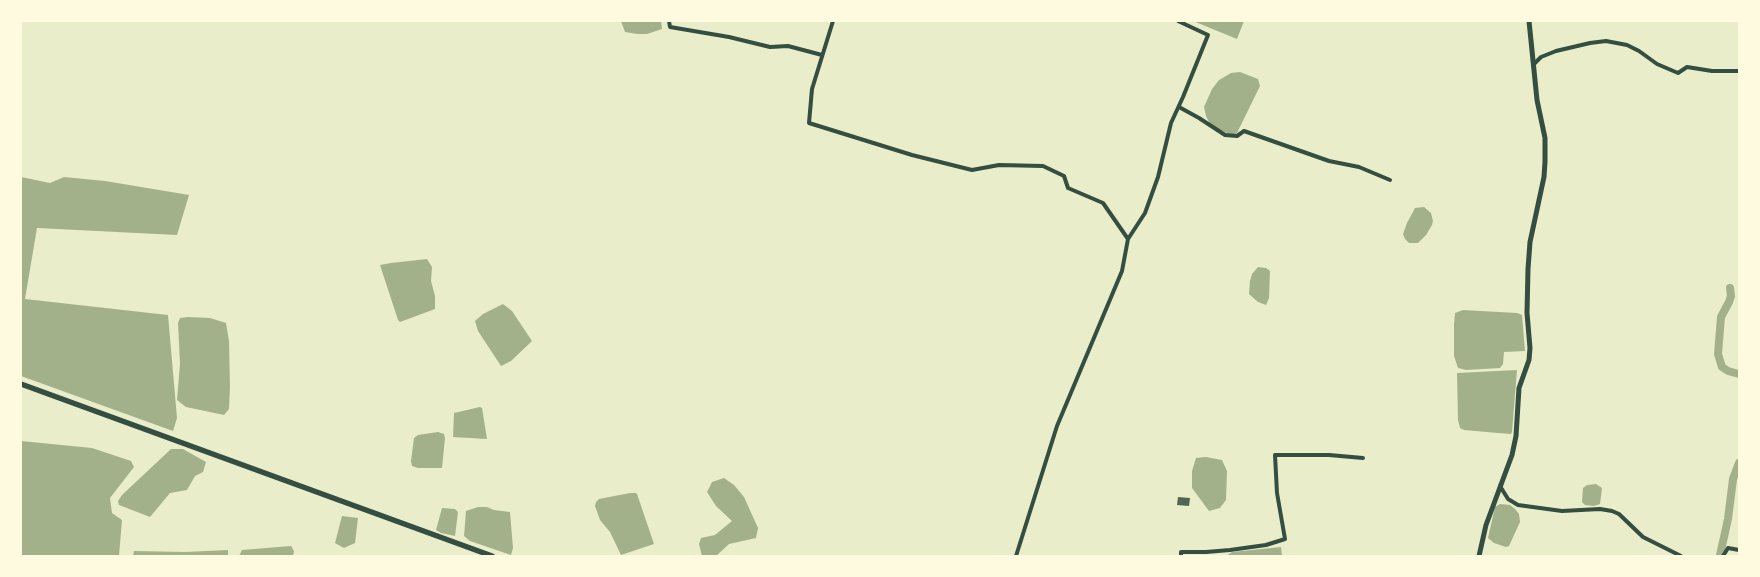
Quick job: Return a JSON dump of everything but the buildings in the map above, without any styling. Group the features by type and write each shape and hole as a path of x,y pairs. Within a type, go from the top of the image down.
{"main road":[{"path":"21,384 492,556"}],"street":[{"path":"669,21 670,27 770,47 788,46 822,55"},
{"path":"833,21 812,89 809,123 972,170 999,165 1043,166 1064,176 1068,188 1103,203 1128,239"},
{"path":"1016,556 1057,426 1122,271 1128,239 1145,214 1158,177 1171,123 1208,35 1178,21"},
{"path":"1479,556 1486,524 1512,455 1516,436 1519,388 1529,360 1530,348 1527,313 1530,242 1544,177 1545,138 1536,100 1529,21"},
{"path":"1533,65 1540,58 1556,51 1590,42 1606,41 1627,45 1657,64 1678,73 1687,66 1712,72 1739,71"},
{"path":"1178,107 1225,135 1237,136 1244,131 1330,161 1360,167 1390,180"},
{"path":"1181,556 1181,552 1230,550 1266,545 1285,539 1277,494 1275,455 1329,455 1363,458"},
{"path":"1500,486 1508,499 1518,506 1562,511 1600,509 1612,511 1618,514 1643,538 1681,556"},
{"path":"1723,556 1728,548 1739,550"}],"shaded area":[{"path":"621,21 661,21 662,29 647,34 625,32"},
{"path":"1193,21 1244,21 1237,39"},
{"path":"1240,72 1258,79 1260,86 1237,133 1231,135 1211,126 1204,107 1212,89 1219,80 1231,73"},
{"path":"21,177 50,183 64,177 105,181 189,195 177,235 37,228 25,299 168,315 177,418 173,431 21,376"},
{"path":"1424,207 1431,213 1432,225 1418,243 1409,243 1403,234 1407,223 1415,208"},
{"path":"427,259 432,267 431,281 435,296 435,309 400,322 380,265"},
{"path":"1258,267 1266,268 1270,271 1269,298 1266,305 1258,302 1249,294 1252,274"},
{"path":"503,304 512,311 532,341 511,361 501,366 478,331 475,321 483,314"},
{"path":"1463,310 1517,313 1522,315 1525,351 1504,352 1503,364 1500,368 1466,370 1458,368 1454,356 1454,324 1455,313"},
{"path":"180,318 210,318 226,323 229,341 230,387 229,409 224,415 186,407 177,400 180,364 178,323"},
{"path":"1517,370 1511,434 1464,430 1460,428 1458,420 1457,373"},
{"path":"482,408 487,439 453,437 454,413"},
{"path":"438,432 444,434 445,438 442,468 418,468 412,466 414,438 418,435"},
{"path":"21,441 92,448 131,461 134,467 110,498 112,513 122,520 119,556 21,556"},
{"path":"171,449 183,449 206,462 203,472 195,476 187,490 170,493 150,517 119,505 118,501 122,495"},
{"path":"1206,457 1222,460 1227,471 1226,500 1220,508 1209,511 1192,488 1192,471 1196,458"},
{"path":"724,478 734,485 744,497 758,528 756,538 729,544 716,556 702,556 699,544 701,538 715,535 732,521 716,506 707,492 712,482"},
{"path":"1596,484 1602,488 1600,504 1594,506 1585,505 1582,502 1583,488 1587,485"},
{"path":"630,493 637,494 654,544 621,555 610,532 600,520 595,506 599,499"},
{"path":"1500,504 1510,505 1519,514 1520,522 1509,546 1506,547 1494,543 1488,538 1495,507"},
{"path":"478,507 510,512 513,548 511,555 470,541 464,536 466,511"},
{"path":"442,508 455,509 458,512 455,536 436,530"},
{"path":"342,516 358,518 355,543 344,548 335,543"},
{"path":"291,546 294,551 293,556 239,556 242,550"},
{"path":"1281,547 1282,556 1226,556 1232,552"},
{"path":"228,550 228,556 133,556 134,551 185,552"}],"waterway":[{"path":"1730,288 1731,296 1721,317 1718,354 1722,367 1739,374"},
{"path":"1720,555 1728,519 1733,479 1739,463"}]}
